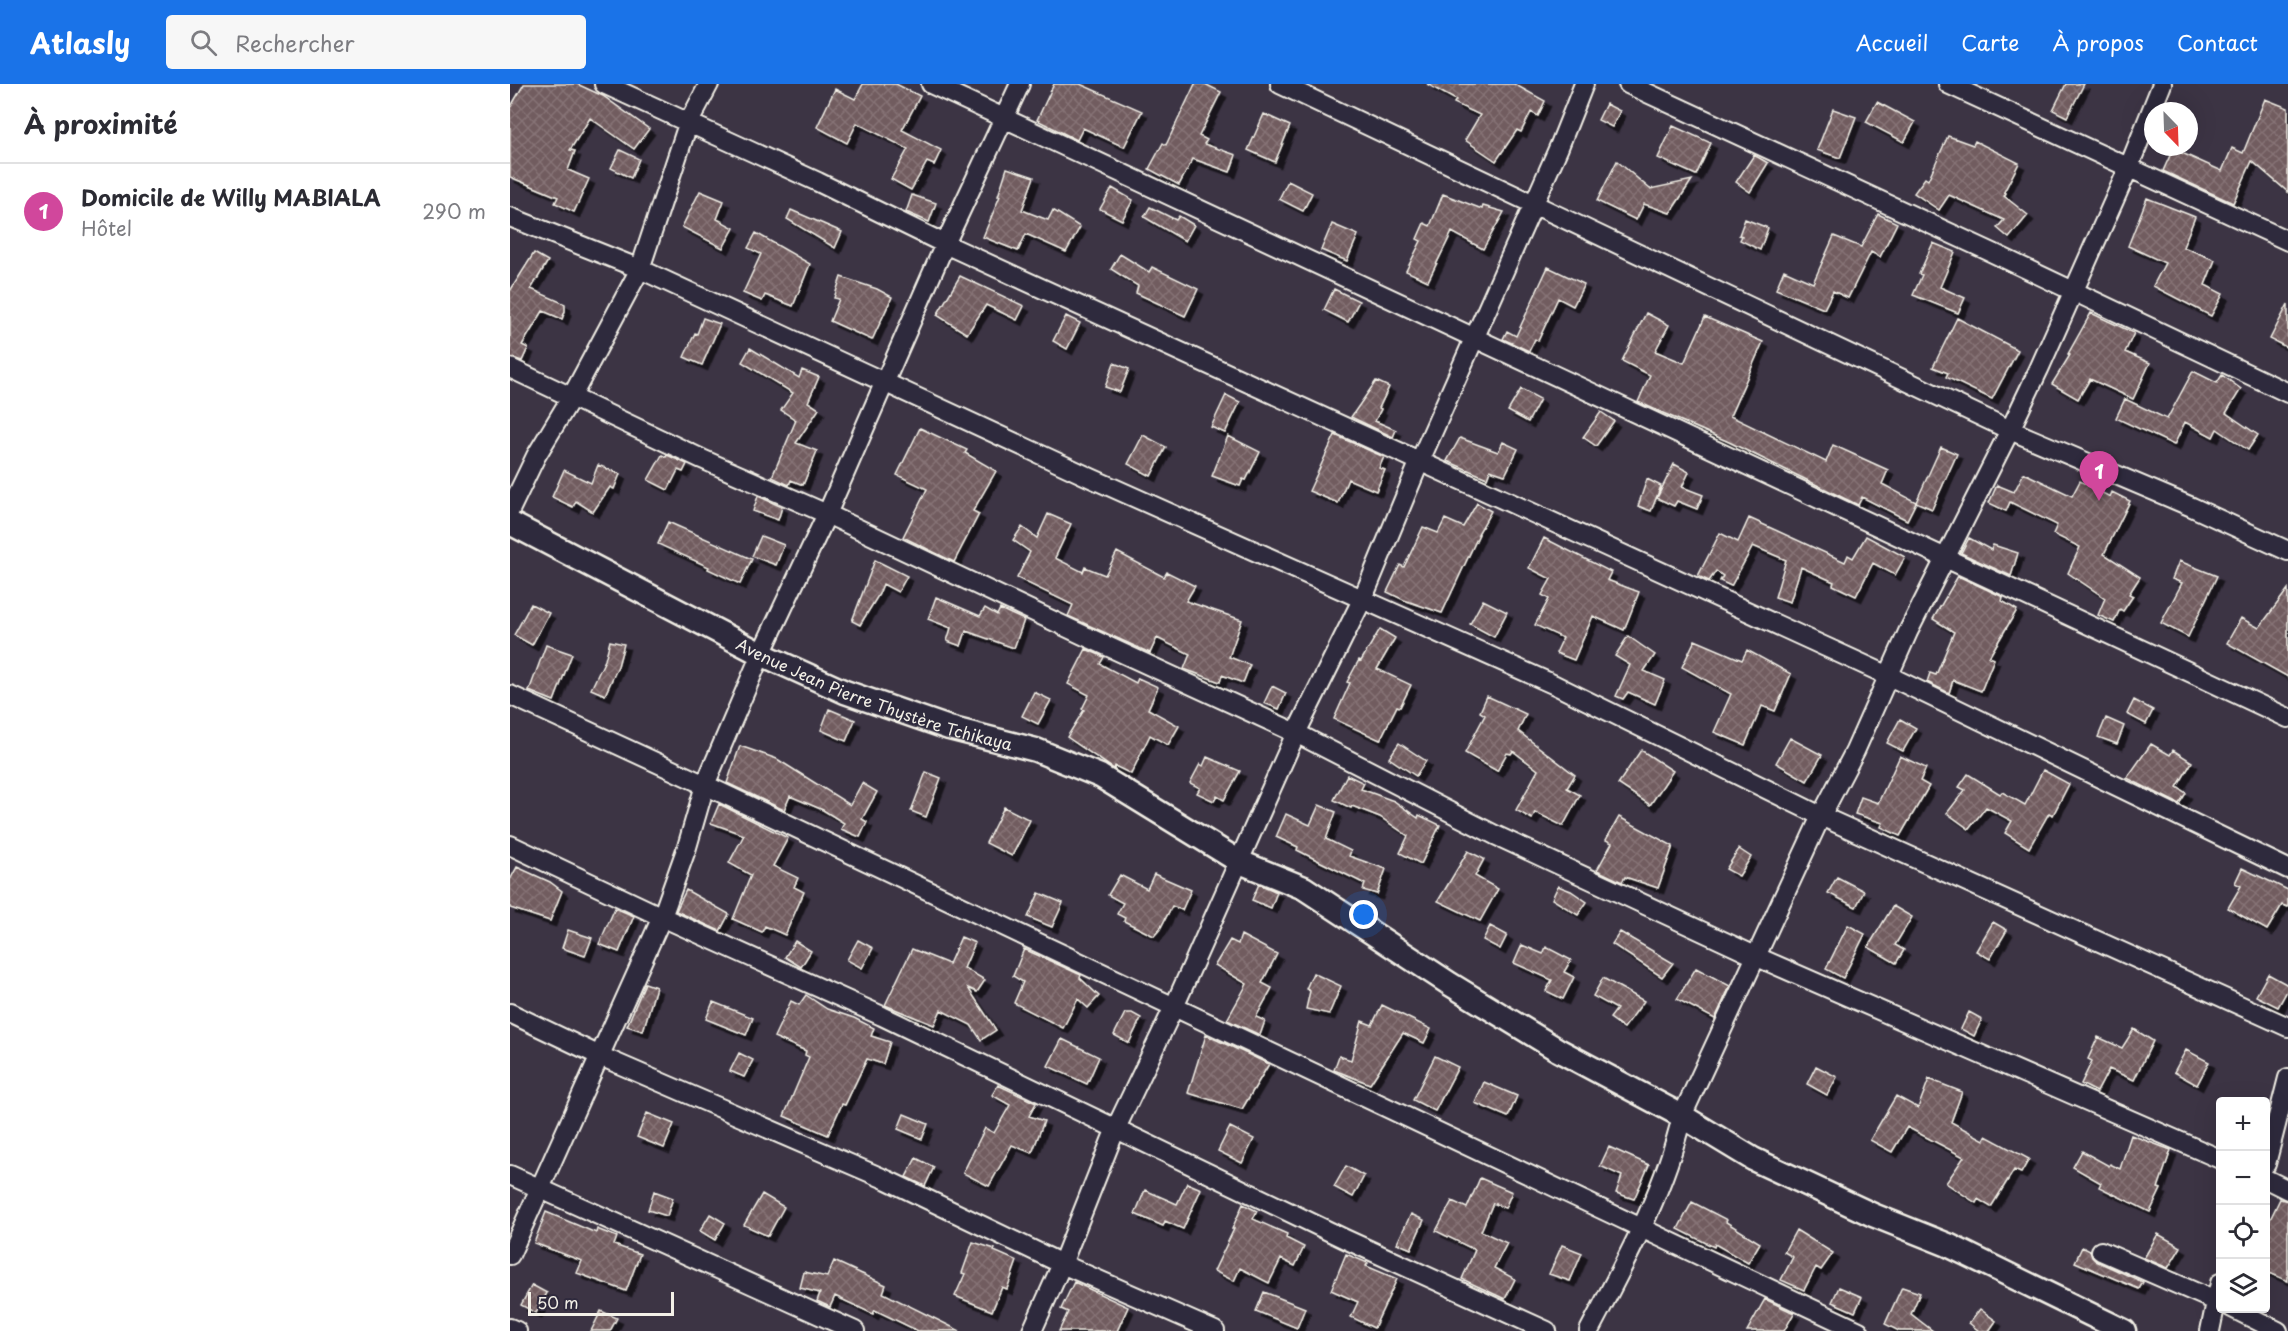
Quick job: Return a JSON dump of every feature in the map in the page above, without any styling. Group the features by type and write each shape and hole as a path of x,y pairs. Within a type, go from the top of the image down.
{"street":[{"path":"604,84 1419,463 1889,676 2288,869"},
{"path":"510,510 536,456 571,398 640,269 688,124 709,84"},
{"path":"931,84 2288,718"},
{"path":"510,1255 662,917 687,847 705,785 761,654 827,514 886,384 945,244 1020,84"},
{"path":"1280,84 2010,430 2192,507 2288,551"},
{"path":"1032,1331 1062,1264 1116,1128 1240,862 1296,733 1363,598 1419,463 1476,338 1584,84"},
{"path":"1628,84 2288,393"},
{"path":"1948,84 2288,241"},
{"path":"1589,1331 1642,1229 1674,1149 1682,1116 1755,956 1821,816 1855,751 1908,632 2010,430 2128,169 2162,84"},
{"path":"510,217 640,269 1091,478 1555,685 1821,816 2288,1027"},
{"path":"510,368 1296,733 1495,835 1755,956 2216,1157"},
{"name":"Avenue Jean Pierre Thystère Tchikaya","path":"510,523 761,654 845,692 949,728 1036,750 1100,776 1240,862 1304,888 1450,984 1558,1050 1682,1116 1753,1159 1873,1215 1948,1245 2124,1331"},
{"path":"510,695 1174,1006 1859,1331"},
{"path":"510,845 662,917 882,1016 1345,1239 1547,1331"},
{"path":"510,1013 600,1056 887,1180 1062,1264 1215,1331"},
{"path":"2268,1151 2288,1078"},
{"path":"510,1175 855,1331"},
{"path":"2270,1181 2288,1190"},
{"path":"2101,1251 2216,1301"},
{"path":"2210,1331 2219,1313"},
{"path":"2241,1313 2278,1331"},
{"path":"510,1328 518,1331"}],"building":[{"path":"524,84 577,84 603,96 649,129 634,149 590,118 570,150 575,151 568,170 589,179 574,212 555,203 558,197 510,177 510,108"},
{"path":"863,84 896,84 920,96 902,130 941,150 934,165 927,162 911,190 891,179 908,149 857,123 847,143 817,127 835,89 855,99"},
{"path":"1054,84 1080,84 1142,111 1124,147 1083,128 1077,140 1037,120"},
{"path":"1195,84 1205,84 1221,92 1199,136 1207,140 1204,144 1236,155 1230,172 1193,159 1179,185 1149,169 1163,143 1166,145"},
{"path":"1427,84 1514,84 1545,101 1538,116 1531,112 1521,132 1517,130 1496,161 1465,140 1480,115 1454,103 1456,100"},
{"path":"2066,84 2084,84 2067,117 2053,110"},
{"path":"2265,99 2288,108 2288,192 2252,161 2233,203 2163,171 2170,156 2189,156 2222,171 2232,148 2243,153"},
{"path":"1877,102 1915,122 1904,142 1866,122"},
{"path":"1606,104 1620,111 1612,127 1598,120"},
{"path":"1833,109 1856,117 1840,158 1817,150"},
{"path":"1264,114 1290,126 1275,162 1248,150"},
{"path":"1673,126 1711,143 1696,175 1658,158"},
{"path":"1948,136 1973,145 1975,141 2019,163 2004,196 2028,215 2009,238 1997,228 2004,220 1949,195 1939,210 1914,193 1925,178 1928,180"},
{"path":"620,150 639,159 631,178 611,168"},
{"path":"1754,155 1768,163 1750,192 1736,182"},
{"path":"1617,161 1650,189 1692,180 1670,213 1644,204 1636,220 1597,201"},
{"path":"1007,168 1034,177 1022,210 1048,220 1053,210 1080,227 1066,252 1026,234 1018,251 983,237 1000,196 998,196"},
{"path":"1288,181 1312,193 1303,211 1279,199"},
{"path":"1112,188 1133,200 1122,220 1100,209"},
{"path":"700,191 724,201 717,219 734,228 723,248 682,227"},
{"path":"1443,194 1482,209 1483,206 1504,212 1483,249 1452,232 1428,281 1406,271 1421,241 1417,239 1424,223 1430,226"},
{"path":"912,195 936,203 929,222 906,212"},
{"path":"2147,198 2195,217 2183,247 2215,260 2205,285 2223,294 2211,316 2153,286 2165,263 2128,246"},
{"path":"1150,207 1176,220 1179,216 1194,225 1185,241 1144,217"},
{"path":"791,210 842,232 835,248 787,219"},
{"path":"1878,214 1897,223 1880,257 1871,252 1848,298 1833,291 1824,309 1776,289 1784,270 1813,283 1834,236 1861,247"},
{"path":"1745,219 1768,228 1760,250 1740,240 1742,236 1739,235"},
{"path":"1332,224 1358,235 1347,261 1321,250"},
{"path":"756,233 810,264 793,306 765,295 762,301 743,293 761,254 748,248"},
{"path":"1933,243 1955,252 1940,287 1965,298 1958,313 1913,295 1922,275 1919,274"},
{"path":"534,253 548,261 531,289 565,304 565,311 562,319 543,311 522,345 528,348 522,361 510,357 510,291"},
{"path":"1120,254 1149,272 1152,267 1198,289 1185,316 1136,293 1138,286 1111,269"},
{"path":"1548,267 1584,284 1573,306 1558,298 1538,341 1535,339 1529,351 1503,339 1507,331 1516,336"},
{"path":"960,276 1024,306 1017,320 986,305 967,334 937,315"},
{"path":"841,277 877,289 892,297 872,340 830,321 839,299 834,298"},
{"path":"1334,289 1359,301 1348,322 1324,310"},
{"path":"2288,304 2288,348 2270,339"},
{"path":"1646,313 1669,325 1655,351 1684,363 1705,317 1763,342 1730,416 1826,462 1833,445 1888,470 1882,484 1916,502 1907,520 1862,497 1858,505 1729,442 1638,402 1650,375 1622,361"},
{"path":"2091,313 2134,333 2125,352 2150,363 2133,399 2090,379 2078,399 2052,384 2070,355 2068,354"},
{"path":"1066,316 1080,323 1067,349 1053,341"},
{"path":"703,318 720,324 702,365 684,357"},
{"path":"1957,318 2018,350 1992,399 1946,377 1948,373 1933,367"},
{"path":"750,348 799,378 802,370 819,377 808,402 819,409 796,443 817,451 803,485 791,480 789,485 772,477 796,420 781,410 793,393 742,362"},
{"path":"1114,363 1129,369 1120,392 1105,387"},
{"path":"2193,371 2217,383 2222,375 2241,389 2226,413 2258,435 2248,450 2217,429 2213,437 2185,422 2174,445 2116,418 2125,399 2167,419"},
{"path":"1376,381 1389,387 1375,421 1396,430 1393,437 1351,417"},
{"path":"1521,389 1540,399 1528,422 1508,411"},
{"path":"1226,395 1240,402 1225,433 1211,427"},
{"path":"1601,412 1614,421 1596,446 1583,437"},
{"path":"920,428 967,450 965,453 996,471 973,511 979,514 954,562 903,537 927,489 897,475"},
{"path":"1143,435 1166,447 1151,476 1128,464"},
{"path":"1335,435 1384,457 1379,468 1385,470 1376,491 1348,479 1338,503 1309,491"},
{"path":"1228,436 1260,452 1246,480 1243,479 1240,486 1212,476"},
{"path":"1460,438 1498,452 1503,442 1518,449 1505,475 1490,470 1487,478 1447,461"},
{"path":"1941,447 1957,454 1932,509 1916,502"},
{"path":"662,455 687,464 683,472 678,470 668,490 648,480"},
{"path":"1674,464 1689,472 1682,487 1703,495 1697,509 1677,501 1674,506 1657,498"},
{"path":"598,465 620,474 614,489 610,487 593,512 576,501 573,507 552,497 564,470 591,483"},
{"path":"2024,473 2072,496 2080,481 2110,497 2112,492 2130,501 2104,554 2140,577 2129,594 2133,596 2123,611 2120,609 2114,622 2098,615 2105,598 2068,573 2080,547 2053,534 2057,525 2010,502 2006,511 1989,503 1997,485 2014,492"},
{"path":"1647,479 1661,486 1651,511 1638,506"},
{"path":"758,496 782,507 778,520 753,511"},
{"path":"1477,503 1491,511 1442,613 1387,592 1400,565 1404,567 1423,527 1438,533 1445,519 1463,527"},
{"path":"1048,514 1071,524 1055,558 1083,572 1085,567 1105,575 1117,552 1164,577 1167,572 1195,586 1186,601 1242,620 1229,657 1250,665 1243,683 1222,675 1220,682 1184,669 1190,654 1157,638 1150,653 1068,616 1073,605 1017,578 1030,552 1013,540 1022,527 1037,538"},
{"path":"1749,518 1845,562 1848,555 1853,558 1866,536 1905,557 1895,575 1873,563 1856,596 1833,585 1834,582 1801,567 1790,602 1775,597 1786,560 1753,546 1731,586 1720,581 1723,576 1716,571 1709,581 1698,576 1720,533 1738,542"},
{"path":"668,522 752,559 740,584 658,544"},
{"path":"761,536 784,545 776,565 752,556"},
{"path":"1544,538 1611,572 1607,580 1639,592 1624,630 1593,616 1574,660 1556,653 1563,638 1535,625 1549,599 1542,595 1551,579 1529,568"},
{"path":"1969,538 1991,550 1993,545 2018,553 2011,576 1961,553"},
{"path":"875,560 907,576 898,592 883,584 860,625 852,621"},
{"path":"2179,561 2217,576 2188,637 2161,623 2182,583 2172,579"},
{"path":"1958,576 2003,597 2002,601 2017,610 1989,657 1994,659 1981,691 1953,680 1949,693 1927,682 1930,673 1936,675 1954,632 1933,619"},
{"path":"2288,589 2288,677 2227,643 2241,618 2259,628"},
{"path":"936,597 980,616 985,608 997,615 1000,609 1024,620 1014,648 966,631 961,646 947,641 951,628 928,619"},
{"path":"1483,600 1507,612 1494,637 1470,624"},
{"path":"531,604 549,613 532,645 514,635"},
{"path":"1380,629 1395,638 1377,669 1411,685 1400,707 1397,706 1380,740 1334,719 1350,683 1347,682"},
{"path":"1628,636 1655,655 1644,671 1665,680 1655,704 1628,692 1623,699 1616,696 1630,665 1615,656"},
{"path":"1695,640 1742,660 1747,650 1791,674 1775,711 1762,706 1745,745 1714,732 1731,694 1682,667"},
{"path":"610,641 624,644 618,666 605,695 591,689 605,660"},
{"path":"546,645 572,654 554,701 529,691"},
{"path":"1086,649 1104,657 1100,664 1136,683 1138,678 1158,687 1148,709 1179,726 1168,745 1150,735 1131,774 1115,766 1114,769 1067,737 1084,710 1082,709 1089,695 1068,684"},
{"path":"1272,686 1286,693 1279,709 1264,703"},
{"path":"1034,692 1051,700 1038,724 1022,716"},
{"path":"1487,696 1526,714 1518,731 1575,775 1567,788 1580,795 1563,826 1535,812 1532,819 1516,810 1538,770 1513,751 1511,754 1507,753 1497,771 1465,753 1485,715 1480,712"},
{"path":"2134,700 2153,710 2146,724 2127,714"},
{"path":"829,709 855,720 846,741 821,730"},
{"path":"2106,718 2124,726 2117,744 2098,737"},
{"path":"1900,719 1916,728 1903,751 1887,743"},
{"path":"1790,738 1822,755 1807,781 1776,763"},
{"path":"1399,743 1426,761 1416,776 1389,758"},
{"path":"2151,744 2170,755 2173,750 2192,762 2177,787 2186,793 2179,804 2127,778"},
{"path":"740,746 777,759 850,805 862,783 877,792 862,819 867,822 860,837 841,829 844,823 823,810 790,796 784,810 727,783"},
{"path":"1641,750 1673,771 1650,805 1618,784"},
{"path":"1900,756 1926,768 1920,781 1929,786 1900,836 1881,827 1883,823 1855,814 1861,797 1878,803"},
{"path":"1207,757 1240,771 1224,800 1217,796 1214,801 1197,793 1200,788 1190,783 1200,764 1203,766"},
{"path":"2043,770 2069,784 2053,815 2049,813 2029,848 2005,833 2012,821 1986,807 1969,829 1947,813 1965,790 1959,787 1968,774 2000,794 2002,792 2025,805"},
{"path":"926,772 941,778 926,817 911,811"},
{"path":"1347,775 1364,783 1361,789 1394,801 1418,818 1419,815 1440,825 1421,864 1400,853 1408,836 1380,817 1334,800"},
{"path":"719,804 788,838 773,866 798,878 794,887 804,892 785,935 765,926 762,932 733,919 751,875 729,863 744,835 711,823"},
{"path":"1319,805 1336,812 1326,839 1351,851 1349,856 1386,869 1377,894 1363,890 1365,884 1276,837 1286,814 1310,825"},
{"path":"1004,807 1030,820 1012,856 986,843"},
{"path":"1619,817 1673,846 1658,888 1625,877 1622,882 1597,870 1612,843 1606,840"},
{"path":"1739,849 1751,857 1739,876 1726,869"},
{"path":"1468,851 1484,859 1475,876 1498,889 1480,921 1438,901"},
{"path":"517,867 550,882 562,891 550,921 510,908 510,880"},
{"path":"2242,868 2288,890 2288,907 2282,905 2267,930 2228,908 2241,886 2235,883"},
{"path":"1154,874 1191,890 1182,910 1172,906 1154,936 1124,921 1125,918 1117,914 1123,903 1108,895 1120,875 1147,889"},
{"path":"1837,877 1864,891 1856,907 1828,893"},
{"path":"1259,884 1277,892 1271,908 1252,900"},
{"path":"1558,886 1571,891 1587,902 1578,915 1552,899"},
{"path":"686,890 729,914 720,931 676,911"},
{"path":"1039,893 1063,903 1052,927 1028,917"},
{"path":"1893,906 1912,917 1895,945 1904,950 1896,963 1868,947"},
{"path":"615,908 634,916 619,952 599,944"},
{"path":"1993,922 2007,930 1990,959 1976,951"},
{"path":"1848,925 1865,934 1843,978 1826,969"},
{"path":"1490,926 1507,935 1500,949 1483,940"},
{"path":"568,930 592,938 585,956 562,948"},
{"path":"1620,932 1673,963 1662,977 1612,944"},
{"path":"1241,935 1277,954 1262,983 1272,988 1256,1017 1265,1021 1260,1035 1227,1020 1247,984 1215,965 1230,940 1238,944"},
{"path":"961,937 975,943 964,968 985,980 977,992 968,988 996,1030 981,1040 971,1025 941,1010 934,1025 885,1005 912,949 949,964"},
{"path":"858,940 873,948 862,968 847,960"},
{"path":"795,941 811,951 801,967 785,957"},
{"path":"1522,945 1543,954 1546,947 1571,960 1564,972 1574,977 1563,999 1546,991 1552,980 1514,963"},
{"path":"1024,949 1081,975 1080,978 1099,996 1088,1008 1078,999 1063,1028 1014,1003 1023,982 1013,976"},
{"path":"1696,968 1730,986 1715,1019 1677,999"},
{"path":"1313,973 1341,986 1329,1014 1306,1009 1310,991 1306,989"},
{"path":"2268,974 2288,985 2278,1007 2256,996"},
{"path":"1603,978 1644,1001 1624,1028 1610,1018 1617,1009 1593,996"},
{"path":"645,983 656,987 643,1031 627,1026"},
{"path":"806,995 827,1009 874,1028 871,1036 890,1042 883,1064 867,1059 828,1135 784,1116 809,1057 805,1055 806,1051 774,1037 791,1001 799,1005"},
{"path":"713,1002 753,1018 746,1035 706,1019"},
{"path":"1382,1005 1431,1029 1424,1043 1403,1033 1370,1084 1334,1070 1339,1056 1351,1060 1362,1021 1372,1025"},
{"path":"1969,1012 1982,1019 1974,1036 1961,1029"},
{"path":"1125,1013 1132,1013 1141,1018 1129,1043 1114,1035"},
{"path":"2134,1029 2153,1041 2134,1080 2109,1069 2097,1092 2081,1084 2092,1061 2088,1059 2098,1037 2122,1048"},
{"path":"1206,1035 1269,1064 1242,1109 1188,1093"},
{"path":"1062,1039 1099,1057 1087,1084 1048,1066"},
{"path":"2186,1050 2209,1062 2197,1085 2174,1072"},
{"path":"739,1053 753,1060 744,1077 730,1071"},
{"path":"1435,1056 1458,1067 1435,1111 1413,1100"},
{"path":"1816,1066 1837,1077 1827,1095 1807,1084"},
{"path":"1929,1079 1962,1092 1951,1122 1984,1140 1986,1136 2029,1159 2021,1173 2014,1170 1991,1207 1978,1199 1976,1203 1946,1183 1964,1157 1907,1127 1892,1152 1870,1140 1896,1096 1918,1108"},
{"path":"1484,1082 1517,1096 1508,1117 1475,1103"},
{"path":"998,1085 1036,1103 1029,1116 1044,1121 1032,1153 1012,1145 989,1186 963,1173 985,1128 994,1133 1010,1105 992,1095"},
{"path":"647,1113 674,1124 664,1148 637,1137"},
{"path":"904,1114 928,1124 922,1139 898,1129"},
{"path":"1230,1127 1254,1139 1242,1163 1218,1151"},
{"path":"2131,1135 2171,1150 2158,1188 2161,1189 2150,1212 2099,1187 2101,1183 2073,1167 2082,1151 2109,1166 2110,1164 2120,1169"},
{"path":"1609,1147 1649,1165 1634,1199 1616,1193 1622,1176 1600,1166"},
{"path":"916,1158 934,1167 925,1186 906,1177"},
{"path":"1346,1166 1364,1176 1353,1197 1334,1187"},
{"path":"1480,1178 1512,1192 1505,1208 1493,1203 1481,1231 1507,1243 1494,1268 1515,1279 1505,1299 1462,1279 1475,1250 1436,1231 1452,1201 1467,1208"},
{"path":"1187,1183 1201,1189 1183,1229 1165,1221 1163,1226 1135,1214 1145,1190 1177,1204"},
{"path":"654,1191 673,1198 667,1216 648,1210"},
{"path":"762,1194 784,1207 768,1236 744,1225"},
{"path":"2280,1199 2288,1201 2288,1281 2270,1273 2270,1220"},
{"path":"1692,1202 1727,1220 1726,1222 1760,1243 1748,1263 1715,1244 1714,1247 1678,1229"},
{"path":"1243,1204 1257,1211 1253,1219 1287,1234 1286,1238 1304,1247 1295,1266 1281,1259 1269,1283 1240,1268 1234,1281 1214,1271"},
{"path":"546,1212 596,1233 597,1229 617,1237 614,1245 640,1254 626,1291 577,1273 582,1261 534,1243"},
{"path":"710,1214 725,1223 715,1240 700,1231"},
{"path":"1411,1214 1424,1220 1411,1249 1397,1243"},
{"path":"1796,1230 1833,1253 1821,1270 1816,1267 1804,1290 1781,1280 1793,1257 1784,1252"},
{"path":"2158,1234 2181,1247 2168,1268 2144,1258"},
{"path":"973,1242 995,1249 994,1251 1017,1261 1007,1289 1002,1287 992,1311 955,1296 965,1274 962,1273"},
{"path":"1562,1245 1582,1253 1570,1281 1549,1274"},
{"path":"2082,1247 2090,1251 2096,1261 2143,1282 2139,1289 2075,1262"},
{"path":"1346,1254 1368,1263 1366,1266 1397,1279 1374,1328 1351,1317 1358,1302 1331,1290"},
{"path":"834,1261 886,1285 883,1293 960,1331 918,1331 875,1310 873,1314 835,1296 830,1307 817,1301 820,1293 800,1288 804,1272 827,1277"},
{"path":"1074,1282 1128,1307 1117,1331 1059,1331 1068,1312 1061,1309"},
{"path":"532,1285 547,1293 536,1313 521,1305"},
{"path":"1839,1287 1862,1297 1855,1312 1832,1302"},
{"path":"1902,1287 1920,1293 1911,1314 1933,1331 1899,1331 1885,1324"},
{"path":"1264,1292 1305,1308 1297,1328 1256,1311"},
{"path":"1765,1299 1794,1313 1784,1331 1747,1331"},
{"path":"1980,1309 1996,1321 1989,1331 1979,1331 1969,1323"},
{"path":"601,1311 617,1318 610,1331 591,1331"}],"place":[{"name":"Domicile de Willy MABIALA","path":"2099,501"}]}
